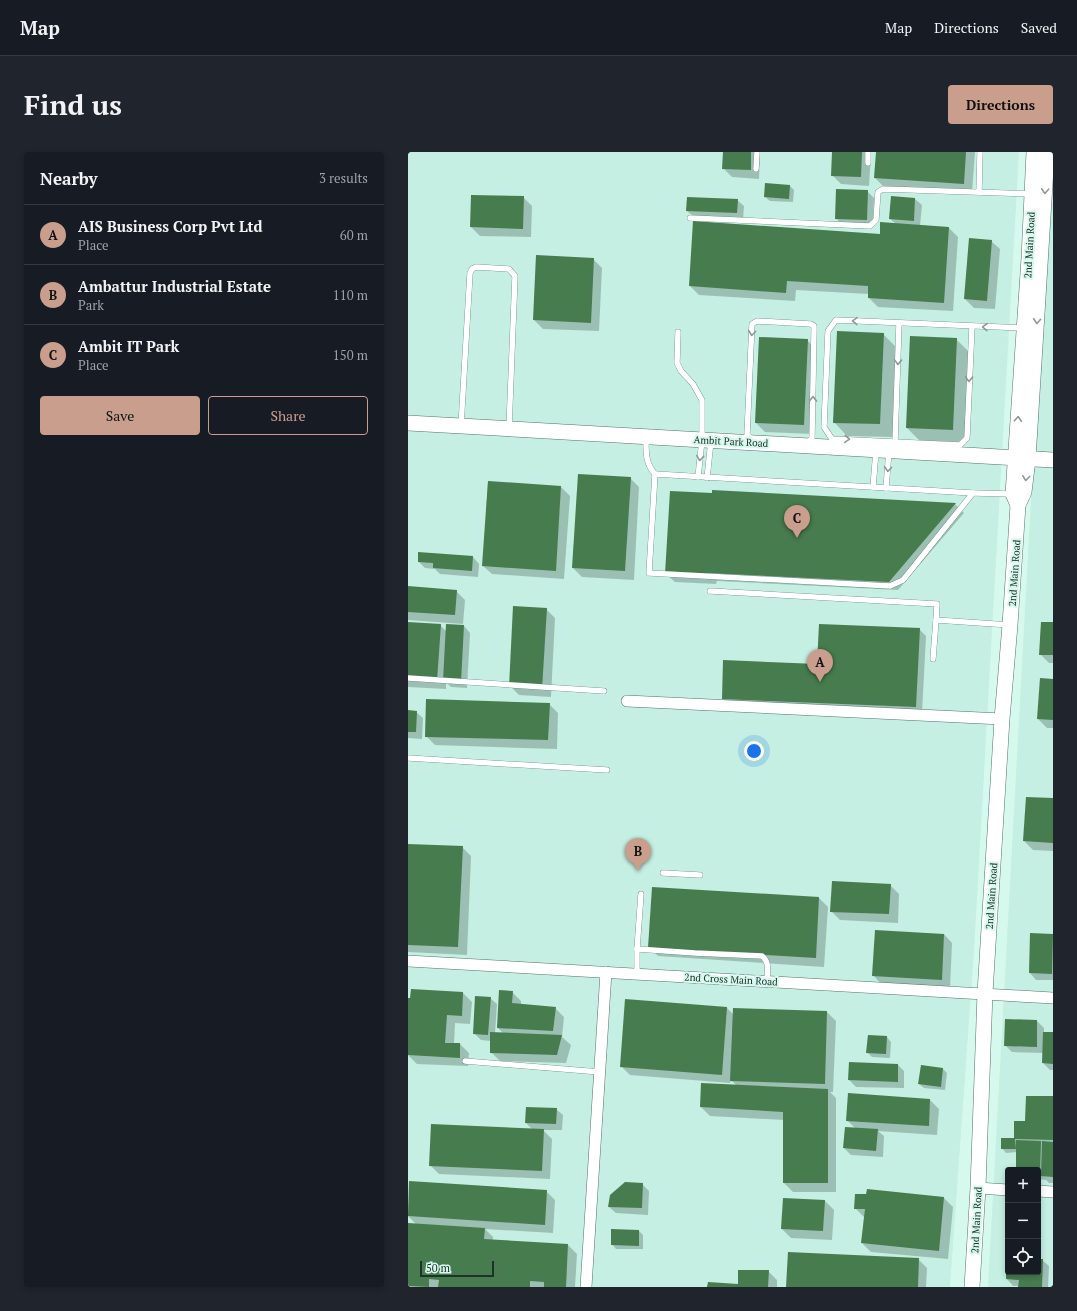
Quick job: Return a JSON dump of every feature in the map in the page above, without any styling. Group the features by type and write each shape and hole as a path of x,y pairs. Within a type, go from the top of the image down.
{"main road":[{"name":"2nd Main Road","path":"1022,458 1024,328 1034,152"},
{"name":"2nd Main Road","path":"972,1287 978,1188 985,993 1002,719 1010,625 1015,500 1022,458 1047,152"},
{"name":"Ambit Park Road","path":"408,423 646,437 888,448 1053,460"}],"street":[{"path":"627,701 1002,719"},
{"name":"2nd Cross Main Road","path":"408,961 1053,998"},
{"path":"586,1287 606,972"},
{"path":"978,1188 1005,1190"},
{"path":"1041,1191 1053,1192"}],"lane":[{"path":"756,170 757,152"},
{"path":"868,152 868,163"},
{"path":"979,192 980,152"},
{"path":"690,218 870,226 876,220 878,192 880,190 1032,194"},
{"path":"461,426 470,273 472,269 476,267 503,268 509,269 515,276 509,429"},
{"path":"972,326 967,438 960,445 888,448 832,439 824,427 828,331 836,320 1024,328"},
{"path":"768,442 755,440 747,435 751,329 752,324 757,321 811,324 814,326 812,438 809,442 803,444"},
{"path":"886,488 899,323"},
{"path":"678,332 677,363 681,371 693,384 702,400 706,440 707,478"},
{"path":"646,437 646,458 650,469 655,474 973,493 1015,500"},
{"path":"698,477 706,440"},
{"path":"873,487 888,448"},
{"path":"655,474 649,573 656,574 890,586 902,580 973,493"},
{"path":"710,592 937,604 933,659"},
{"path":"936,620 1010,625"},
{"path":"408,678 604,691"},
{"path":"408,758 607,770"},
{"path":"663,873 700,875"},
{"path":"637,974 640,894"},
{"path":"638,949 762,956 768,963 767,981"},
{"path":"465,1061 600,1072"}],"shaded area":[{"path":"408,152 1019,152 974,951 950,1287 408,1287"},
{"path":"1050,152 1053,152 1053,1287 988,1287"}],"building":[{"path":"723,152 751,152 751,170 722,169"},
{"path":"832,152 862,152 861,177 831,176"},
{"path":"876,152 966,152 964,184 874,178"},
{"path":"765,183 790,185 789,199 764,197"},
{"path":"836,189 868,190 867,220 835,219"},
{"path":"471,195 524,196 523,229 470,227"},
{"path":"891,196 915,198 914,221 889,219"},
{"path":"687,197 738,199 737,213 686,211"},
{"path":"693,221 880,234 880,222 949,227 944,303 868,298 868,286 787,281 786,293 689,286"},
{"path":"969,238 992,240 987,301 964,299"},
{"path":"536,255 594,258 591,323 533,320"},
{"path":"837,331 884,333 880,424 833,423"},
{"path":"910,336 957,338 953,430 906,428"},
{"path":"759,337 808,339 804,425 755,423"},
{"path":"578,474 631,477 625,571 572,568"},
{"path":"488,481 561,486 556,571 482,566"},
{"path":"712,490 956,503 889,582 708,573 708,576 665,574 670,491 712,493"},
{"path":"418,552 473,556 472,571 433,568 433,563 418,562"},
{"path":"408,586 457,590 455,615 408,612"},
{"path":"513,606 547,608 542,689 509,687"},
{"path":"408,622 441,624 437,681 408,679"},
{"path":"1041,622 1053,622 1053,655 1039,655"},
{"path":"446,624 464,625 461,682 443,681"},
{"path":"819,624 920,628 916,707 722,699 723,660 817,664"},
{"path":"1040,678 1053,679 1053,720 1037,719"},
{"path":"426,699 550,703 548,740 425,737"},
{"path":"408,710 417,711 416,732 408,732"},
{"path":"1026,797 1053,798 1053,843 1023,841"},
{"path":"408,844 463,846 458,947 408,945"},
{"path":"832,881 891,884 889,914 830,912"},
{"path":"652,887 819,897 816,958 648,948"},
{"path":"875,930 944,934 942,980 872,976"},
{"path":"1030,933 1053,934 1052,974 1029,973"},
{"path":"411,989 463,992 462,1016 447,1015 445,1043 460,1043 460,1058 408,1055 408,998 410,998"},
{"path":"499,990 513,991 512,1003 556,1007 553,1031 497,1028"},
{"path":"475,996 491,997 488,1035 473,1034"},
{"path":"625,999 727,1007 722,1075 620,1067"},
{"path":"733,1008 827,1011 825,1084 730,1081"},
{"path":"1005,1019 1037,1020 1037,1047 1004,1046"},
{"path":"490,1032 562,1035 557,1055 490,1053"},
{"path":"1043,1032 1053,1032 1053,1064 1042,1063"},
{"path":"868,1035 887,1036 886,1054 866,1053"},
{"path":"849,1062 898,1064 898,1082 848,1080"},
{"path":"921,1065 943,1068 941,1087 918,1084"},
{"path":"701,1083 828,1089 828,1183 783,1183 783,1112 700,1107"},
{"path":"848,1093 930,1099 929,1126 846,1121"},
{"path":"1026,1096 1053,1096 1053,1140 1015,1139 1016,1149 1001,1149 1001,1138 1014,1138 1014,1121 1025,1121"},
{"path":"526,1107 557,1108 556,1124 525,1123"},
{"path":"431,1124 544,1129 542,1171 429,1166"},
{"path":"845,1127 878,1129 876,1151 843,1148"},
{"path":"1016,1140 1041,1141 1040,1167 1016,1167"},
{"path":"1042,1141 1053,1142 1053,1177 1041,1176"},
{"path":"409,1181 547,1190 545,1225 408,1216"},
{"path":"625,1182 643,1183 642,1208 608,1207 610,1195"},
{"path":"867,1189 944,1197 939,1251 861,1243 865,1209 854,1209 855,1194 866,1194"},
{"path":"783,1198 825,1200 823,1231 781,1229"},
{"path":"408,1223 485,1228 484,1239 568,1244 566,1287 544,1287 544,1282 530,1281 530,1287 438,1287 439,1280 429,1279 429,1287 408,1287"},
{"path":"611,1229 639,1230 639,1246 611,1245"},
{"path":"788,1252 919,1258 918,1287 786,1287"},
{"path":"1041,1259 1043,1259 1042,1287 1018,1287 1019,1280 1006,1279 1006,1275 1041,1275"},
{"path":"738,1270 769,1270 768,1287 707,1287 708,1282 738,1284"}],"place":[{"name":"Ambit IT Park","path":"797,538"},
{"name":"AIS Business Corp Pvt Ltd","path":"820,682"},
{"name":"Ambattur Industrial Estate","path":"638,871"}]}
